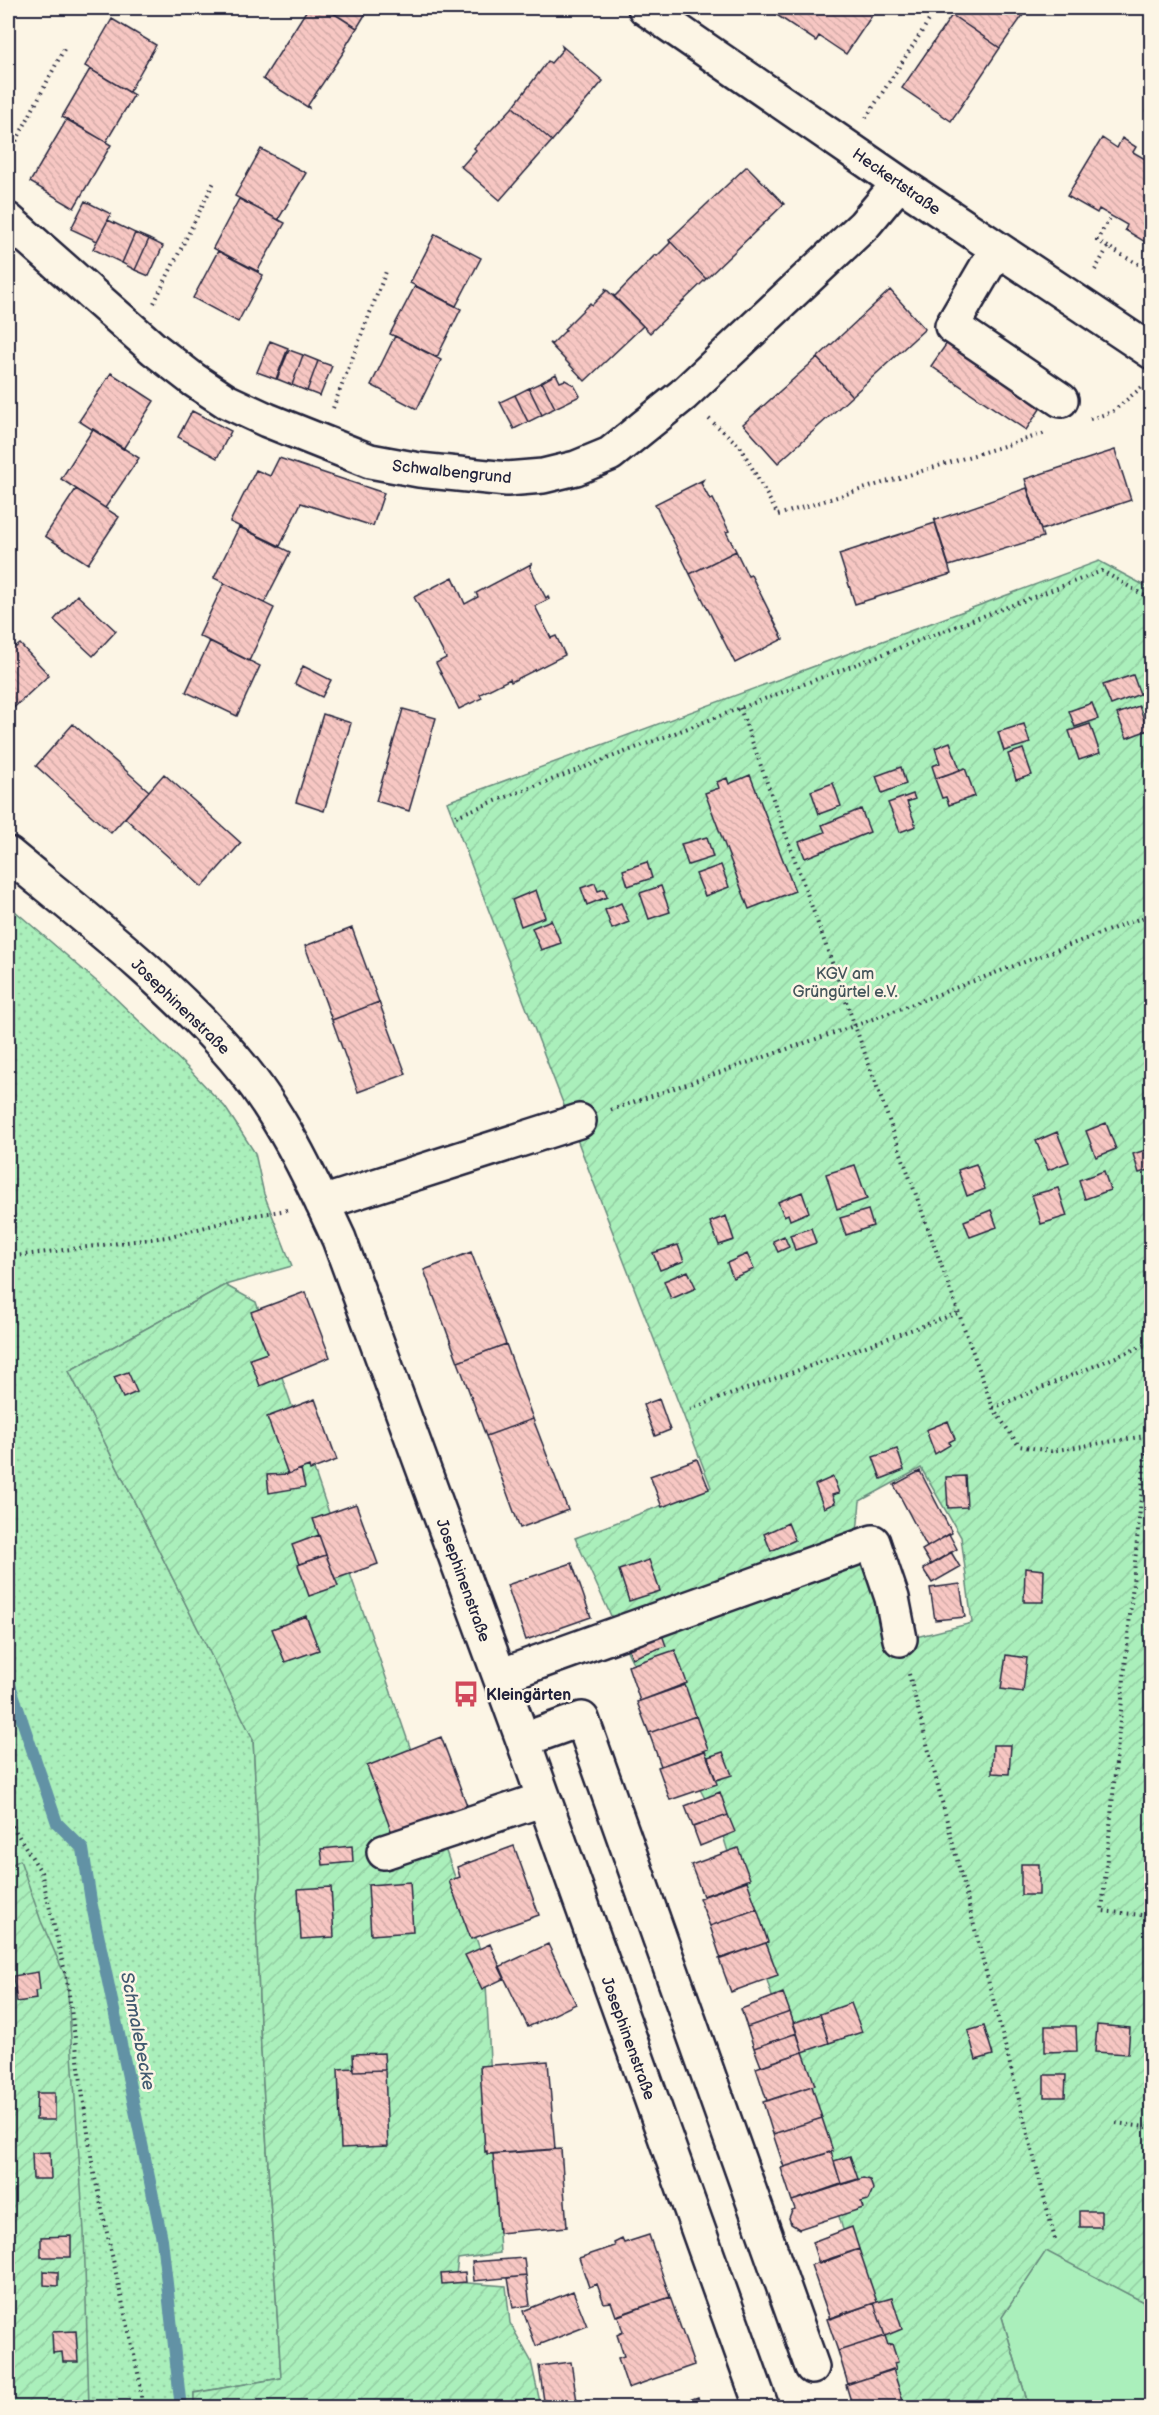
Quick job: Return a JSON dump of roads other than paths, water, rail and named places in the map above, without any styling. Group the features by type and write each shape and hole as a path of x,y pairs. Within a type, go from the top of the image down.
{"street":[{"name":"Heckertstraße","path":"645,8 899,183 1152,352"},
{"name":"Schwalbengrund","path":"8,220 138,335 194,380 226,401 319,442 370,461 419,470 507,479 543,476 576,468 610,454 683,395 864,225 899,183"},
{"path":"997,249 952,326 1065,418"},
{"name":"Josephinenstraße","path":"8,854 89,921 192,1012 235,1059 272,1111 298,1154 322,1203 339,1239 500,1676 762,2408"},
{"path":"322,1203 579,1121"},
{"path":"500,1676 873,1542 892,1598 900,1639"},
{"path":"523,1740 582,1719 812,2367"},
{"path":"384,1852 544,1799"}],"waterway":[{"name":"Schmalebecke","path":"8,1679 57,1823 83,1849 91,1901 162,2239 181,2408"}],"place":[{"name":"Kleingärten","path":"466,1694"}],"park label":[{"name":"KGV am Grüngürtel e.V.","path":"845,982"}]}
